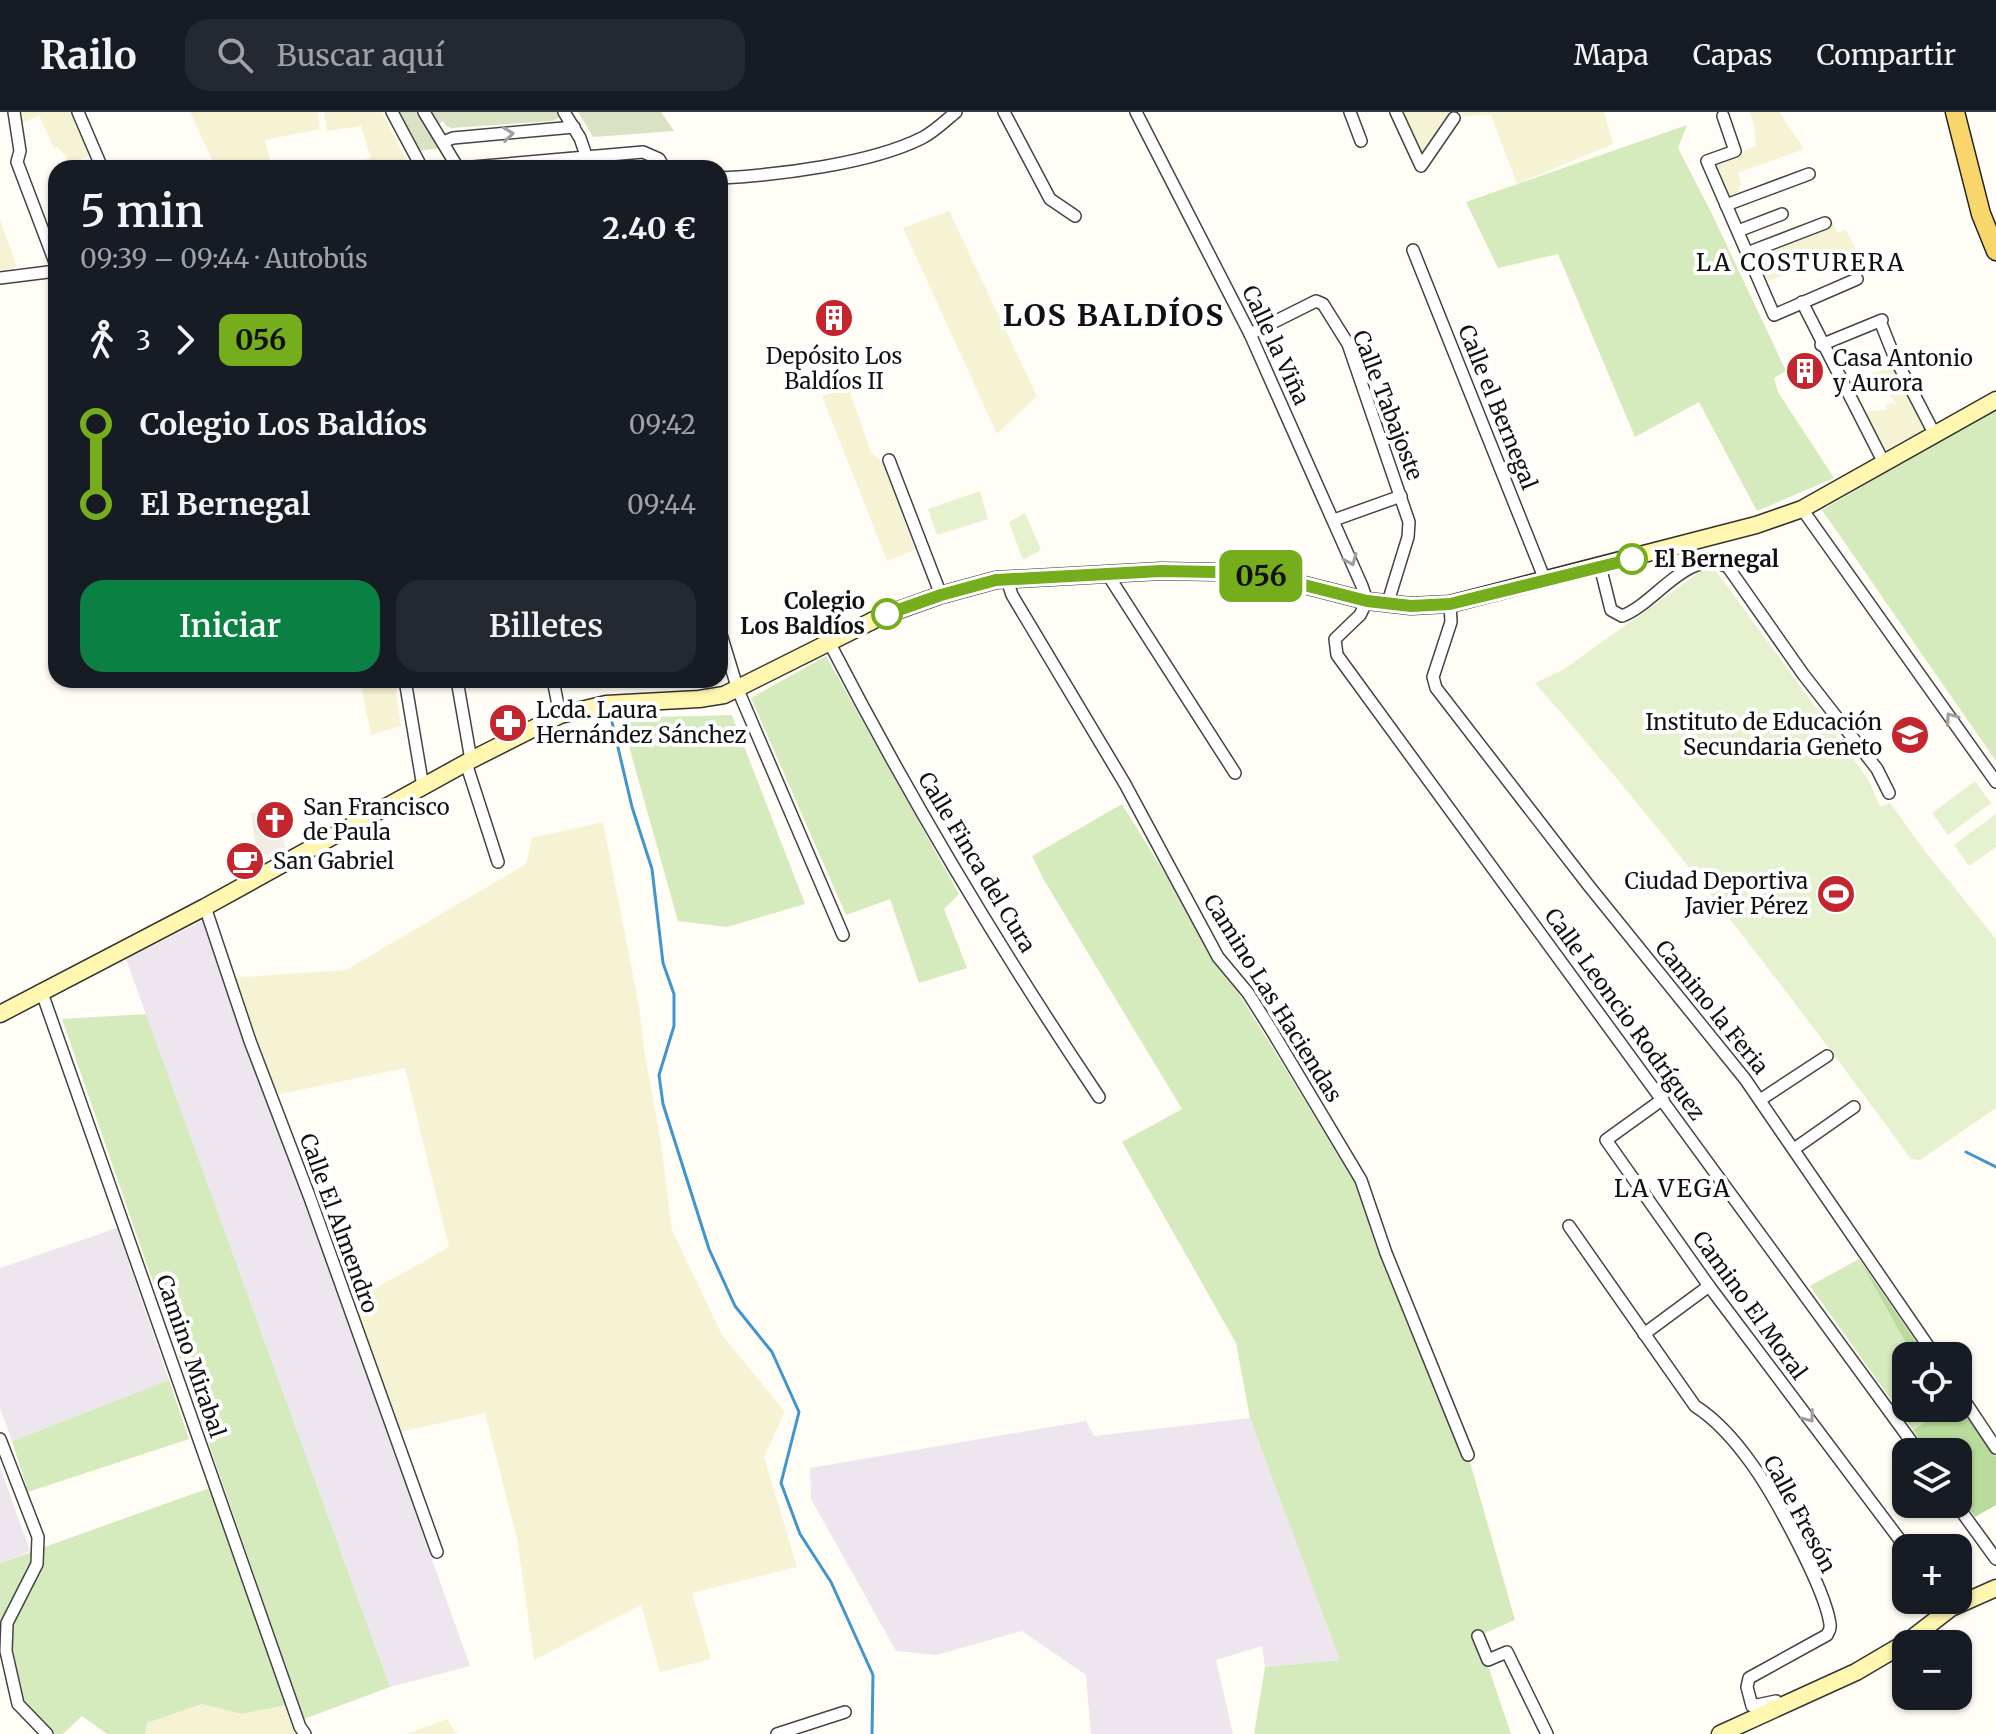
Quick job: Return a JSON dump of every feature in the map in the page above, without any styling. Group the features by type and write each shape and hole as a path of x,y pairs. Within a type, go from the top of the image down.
{"main road":[{"path":"1955,112 1981,214 1996,251"},
{"path":"1981,214 1996,229"},
{"path":"0,1014 560,715 606,704 699,699 738,690 882,616 970,586 1007,580 1202,572 1269,576 1367,601 1411,606 1450,604 1756,525 1802,509 1996,400"},
{"path":"1972,1596 1996,1588"},
{"path":"1720,1734 1884,1656 1936,1614"}],"street":[{"path":"14,112 20,151 17,162 48,244"},
{"path":"78,112 99,160"},
{"path":"392,112 418,160"},
{"path":"424,112 455,160"},
{"path":"564,112 587,158"},
{"path":"728,177 820,167 885,151 924,137 956,112"},
{"path":"1004,112 1050,199 1075,216"},
{"name":"Calle la Viña","path":"1136,112 1250,334 1367,601"},
{"path":"1350,112 1361,141"},
{"path":"1396,112 1421,166 1454,118"},
{"path":"1723,116 1735,151 1707,161 1774,315 1857,279"},
{"path":"443,142 453,138 574,127"},
{"path":"562,160 643,152 660,160"},
{"path":"1726,205 1809,174"},
{"path":"1738,231 1782,214"},
{"path":"1747,253 1825,223"},
{"name":"Calle el Bernegal","path":"1413,250 1545,580"},
{"path":"0,278 48,272"},
{"name":"Calle Tabajoste","path":"1250,334 1316,301 1323,304 1348,344 1409,522 1408,537 1388,602"},
{"path":"1802,302 1821,345 1884,463"},
{"path":"1821,345 1882,323 1894,356 1935,435"},
{"path":"889,460 941,595"},
{"path":"1334,520 1401,496"},
{"path":"1802,509 1996,782"},
{"path":"1600,566 1611,610 1622,616 1635,611 1686,569 1716,561 1728,567 1803,674 1877,769 1889,793"},
{"path":"1108,575 1235,773"},
{"name":"Camino Las Haciendas","path":"1007,580 1012,595 1055,671 1125,784 1218,957 1256,1005 1361,1180 1386,1253 1468,1455"},
{"name":"Calle Leoncio Rodríguez","path":"1367,601 1360,615 1335,639 1337,655 1909,1438"},
{"name":"Camino la Feria","path":"1450,604 1451,622 1433,677 1436,688 1760,1100 1925,1342"},
{"name":"Calle Finca del Cura","path":"829,642 930,825 1050,1024 1099,1097"},
{"path":"728,657 738,690 843,935"},
{"path":"406,688 423,787"},
{"path":"458,688 469,762 498,862"},
{"path":"555,688 560,715"},
{"name":"Calle El Almendro","path":"205,907 250,1041 437,1552"},
{"name":"Camino Mirabal","path":"41,990 305,1734"},
{"path":"1760,1100 1827,1056"},
{"name":"Camino El Moral","path":"1663,1099 1606,1140 1709,1286 1895,1534"},
{"path":"1794,1149 1854,1107"},
{"name":"Calle Fresón","path":"1569,1226 1695,1406 1710,1416 1751,1462 1815,1580 1830,1624 1827,1635 1749,1678 1747,1687 1752,1706 1776,1701 1779,1708"},
{"path":"1644,1334 1709,1286"},
{"path":"1972,1412 1996,1448"},
{"path":"0,1439 38,1537 37,1564 7,1623 6,1651 18,1704 47,1734"},
{"path":"1966,1518 1996,1559"},
{"path":"1478,1636 1488,1660 1507,1652 1547,1734"},
{"path":"777,1734 845,1712"}],"shaded area":[{"path":"18,112 73,112 91,154 79,160 68,160 58,147 54,148 39,115 19,125"},
{"path":"190,112 318,112 320,129 265,140 270,160 212,160"},
{"path":"324,112 382,112 406,160 364,160 371,158 361,126 327,131"},
{"path":"1400,112 1450,112 1425,154 1419,156"},
{"path":"1461,112 1604,112 1613,144 1517,184 1491,115 1463,116"},
{"path":"1750,112 1779,112 1804,149 1738,173 1742,185 1738,187 1741,200 1726,205 1709,164 1756,146"},
{"path":"949,211 1037,396 997,434 903,228"},
{"path":"0,220 17,267 0,270"},
{"path":"1833,222 1837,233 1846,230 1856,249 1807,270 1805,267 1767,282 1768,285 1762,288 1747,253"},
{"path":"1889,367 1891,370 1897,368 1930,426 1882,452 1862,416 1871,411 1887,410 1886,404 1893,403 1898,407 1889,394 1880,396 1876,381 1871,381 1869,375"},
{"path":"848,387 871,452 884,464 915,550 887,561 822,396"},
{"path":"362,688 395,688 401,726 371,735"},
{"path":"265,812 267,830 282,829 285,848 280,852 257,856 251,813"},
{"path":"603,822 639,1006 672,1230 722,1335 785,1412 764,1457 797,1567 692,1593 711,1659 660,1672 641,1605 534,1660 517,1539 485,1413 395,1433 348,1304 449,1247 405,1068 271,1096 229,978 346,970 526,864 532,838"},
{"path":"204,920 470,1666 390,1687 126,959"},
{"path":"117,1228 169,1380 12,1441 0,1408 0,1268"},
{"path":"1250,1418 1341,1660 1265,1667 1262,1646 1216,1660 1233,1734 1091,1734 1086,1675 1022,1631 936,1655 896,1651 811,1499 810,1468 1086,1421 1094,1436"},
{"path":"0,1467 30,1551 0,1563"},
{"path":"203,1704 241,1714 292,1704 300,1734 145,1734 147,1723"},
{"path":"447,1719 457,1734 407,1734"}],"green space":[{"path":"399,112 559,112 559,117 553,121 452,128 443,121 430,130 441,148 419,151"},
{"path":"578,112 661,112 674,131 593,137"},
{"path":"1687,125 1678,148 1786,371 1774,378 1778,392 1834,478 1757,511 1699,402 1635,437 1558,254 1498,268 1466,202"},
{"path":"1996,408 1996,761 1822,510"},
{"path":"980,491 988,519 937,535 928,509"},
{"path":"1025,513 1041,550 1025,559 1009,522"},
{"name":"Ciudad Deportiva Javier Pérez","path":"1704,569 1716,571 1868,779 1880,807 1890,803 1996,939 1996,1108 1920,1160 1911,1159 1728,917 1535,683 1563,670"},
{"path":"826,656 959,894 944,909 967,968 919,983 890,899 846,915 751,698"},
{"path":"732,715 805,904 727,927 678,921 621,718"},
{"path":"1975,781 1991,803 1948,835 1932,813"},
{"path":"1122,804 1354,1180 1468,1455 1515,1620 1478,1636 1511,1734 1254,1734 1265,1667 1340,1660 1250,1418 1236,1343 1122,1142 1182,1109 1032,856"},
{"path":"1996,814 1996,847 1969,866 1954,845"},
{"path":"146,1014 390,1687 304,1719 62,1019"},
{"path":"1859,1259 1905,1342 1892,1342 1892,1401 1810,1286"},
{"path":"1859,1259 1916,1342 1905,1342"},
{"path":"169,1380 189,1439 28,1492 12,1441"},
{"path":"1907,1422 1925,1422 1913,1430"},
{"path":"1925,1422 1971,1422 1996,1457 1996,1505 1975,1517 1972,1513 1972,1438 1918,1438 1913,1430"},
{"path":"215,1486 292,1704 241,1714 202,1704 147,1723 145,1734 107,1734 82,1716 63,1734 47,1734 18,1704 0,1641 0,1563"}],"waterway":[{"path":"612,722 632,807 652,869 663,963 674,994 674,1026 659,1075 663,1104 709,1249 735,1306 772,1352 799,1412 781,1483 800,1534 831,1582 873,1675 872,1734"},
{"path":"1966,1152 1996,1167"}],"bus line":[{"name":"056","path":"887,614 996,580 1161,571 1269,576 1367,601 1432,606 1632,559"}],"place":[{"name":"Depósito Los Baldíos II","path":"834,318"},
{"name":"Casa Antonio y Aurora","path":"1805,371"},
{"name":"El Bernegal","path":"1632,559"},
{"name":"Colegio Los Baldíos","path":"887,614"},
{"name":"Lcda. Laura Hernández Sánchez","path":"508,723"},
{"name":"Instituto de Educación Secundaria Geneto","path":"1910,735"},
{"name":"San Francisco de Paula","path":"275,820"},
{"name":"San Gabriel","path":"245,861"},
{"name":"Ciudad Deportiva Javier Pérez","path":"1836,894"}],"district":[{"name":"LA COSTURERA","path":"1801,262"},
{"name":"LOS BALDÍOS","path":"1114,315"},
{"name":"LA VEGA","path":"1673,1188"}]}
